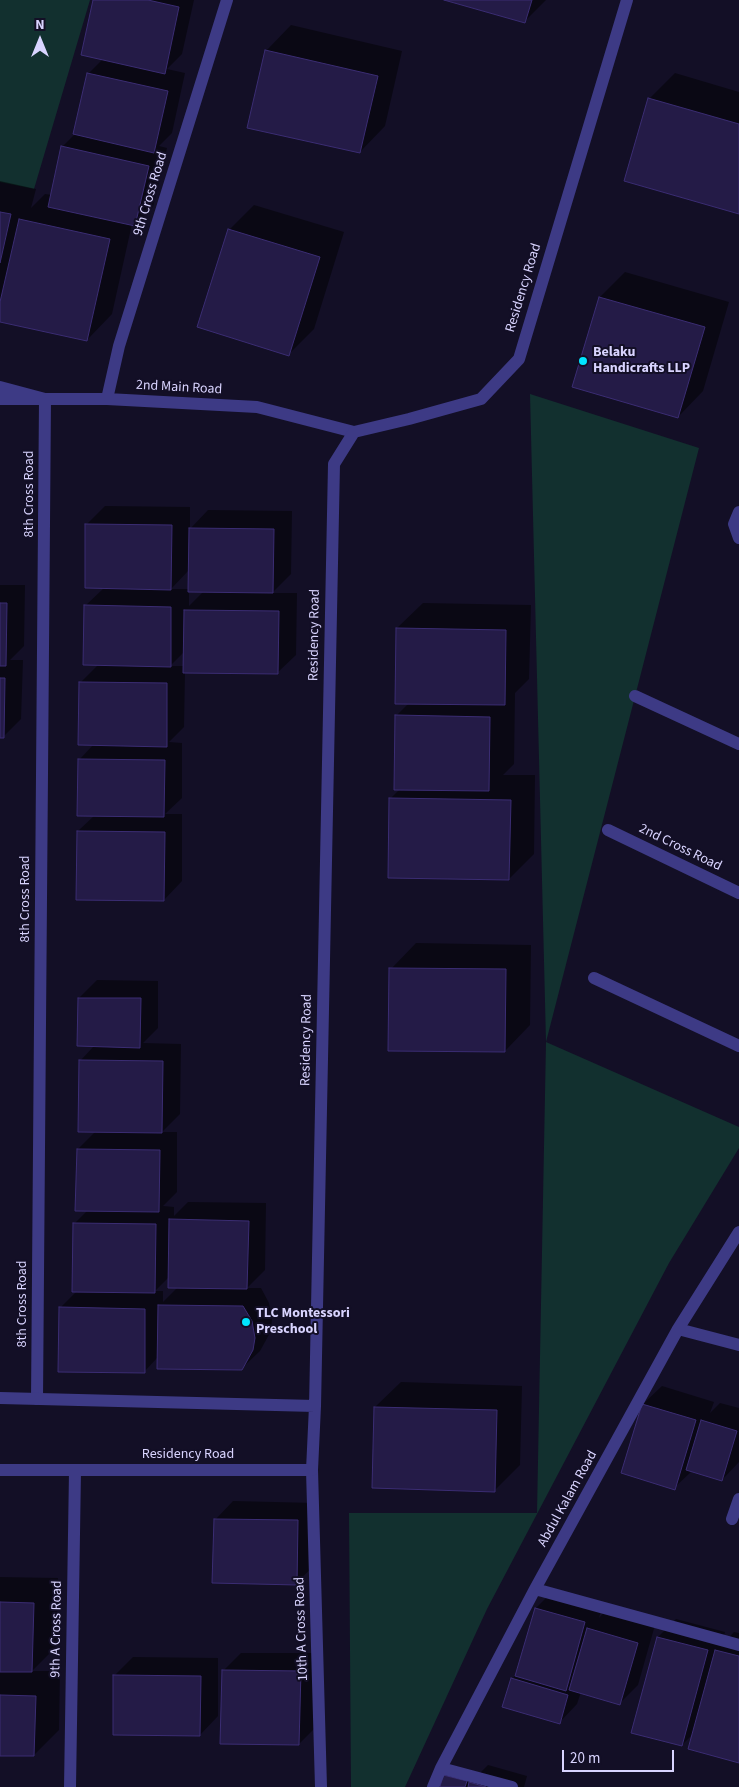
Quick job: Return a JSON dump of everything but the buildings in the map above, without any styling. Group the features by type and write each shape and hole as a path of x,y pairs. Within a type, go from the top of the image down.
{"street":[{"name":"9th Cross Road","path":"106,399 119,346 227,0"},
{"name":"Residency Road","path":"0,1470 312,1470 315,1406 334,464 354,432 481,399 519,359 626,0"},
{"name":"2nd Main Road","path":"0,387 45,399 106,399 256,407 354,432"},
{"path":"0,399 45,399"},
{"name":"8th Cross Road","path":"37,1399 45,399"},
{"path":"739,512 734,524 739,538"},
{"path":"635,696 739,744"},
{"name":"2nd Cross Road","path":"608,830 739,893"},
{"path":"594,978 739,1046"},
{"name":"Abdul Kalam Road","path":"433,1787 441,1768 535,1589 678,1329 739,1232"},
{"path":"678,1329 739,1345"},
{"path":"0,1398 315,1406"},
{"name":"10th A Cross Road","path":"312,1470 321,1787"},
{"name":"9th A Cross Road","path":"70,1787 75,1471"},
{"path":"732,1519 739,1499"},
{"path":"535,1589 739,1645"},
{"path":"441,1768 512,1787"}],"green space":[{"path":"0,0 90,0 34,189 0,182"},
{"path":"530,394 699,448 546,1042"},
{"path":"546,1042 739,1127 739,1148 669,1263 487,1609 405,1787 351,1787 349,1513 537,1513"}],"place":[{"name":"Belaku Handicrafts LLP","path":"583,361"},
{"name":"TLC Montessori Preschool","path":"246,1322"}]}
